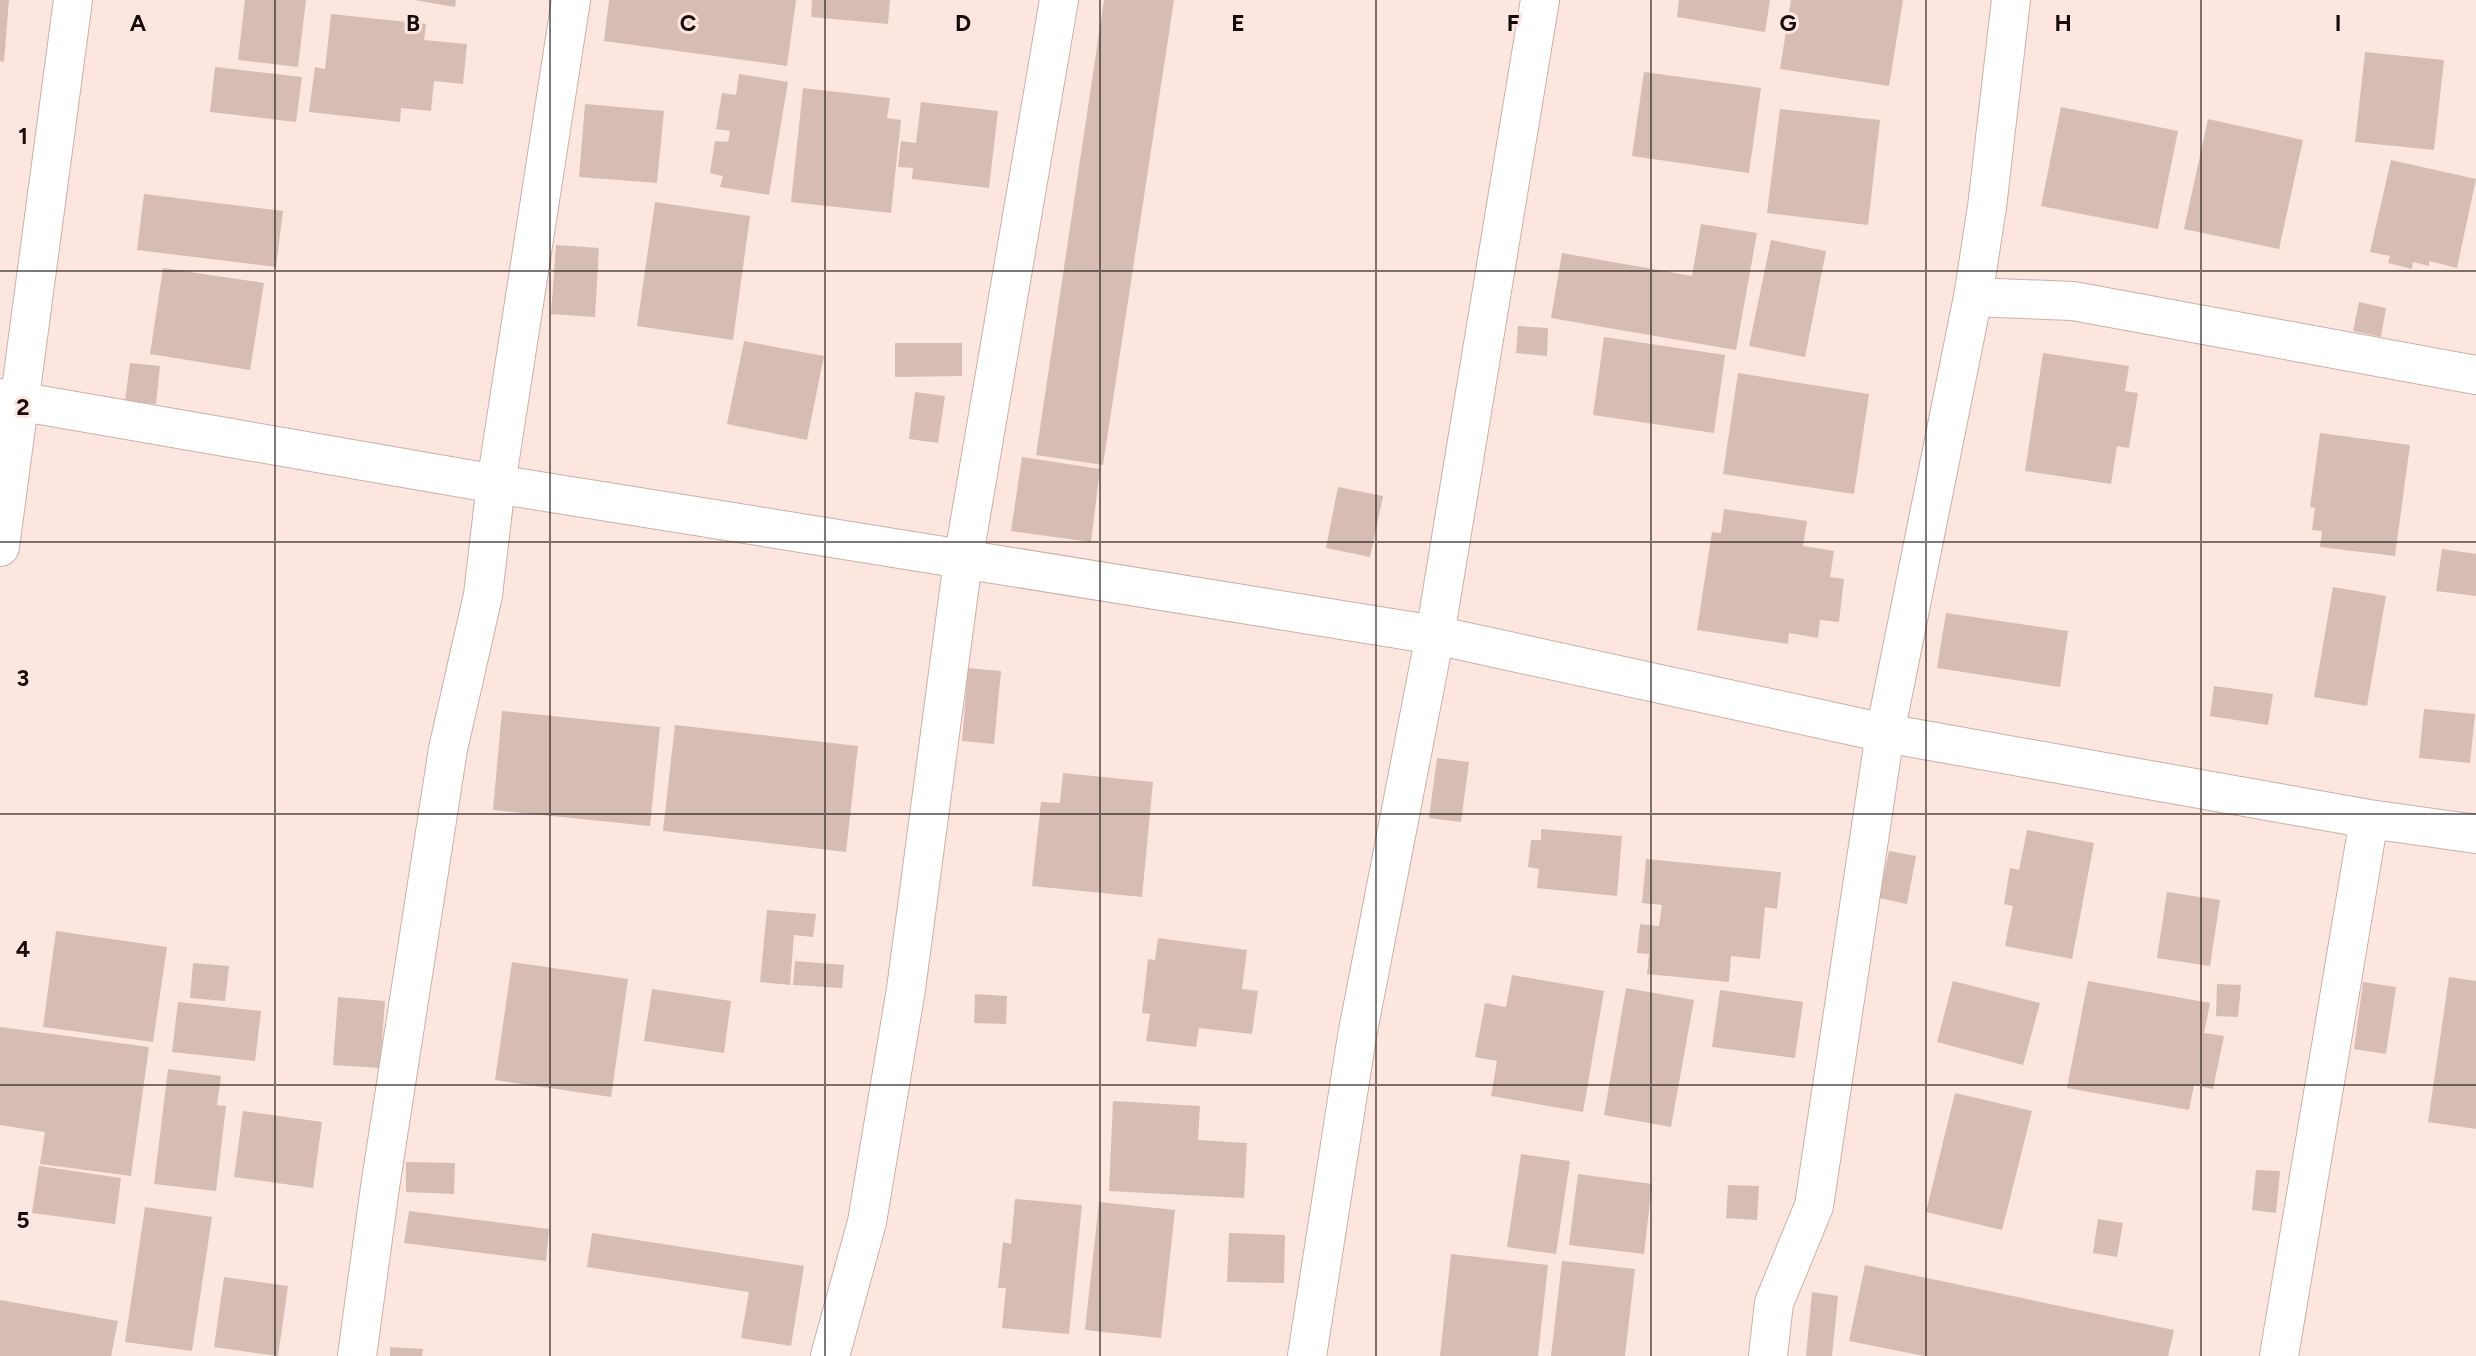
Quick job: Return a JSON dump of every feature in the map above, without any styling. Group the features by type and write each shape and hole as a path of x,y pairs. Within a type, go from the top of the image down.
{"street":[{"path":"0,547 10,400 73,0"},
{"path":"357,1356 380,1187 448,749 483,595 496,484 571,0"},
{"path":"831,1356 867,1222 899,1031 963,561 1059,0"},
{"path":"1307,1356 1357,1036 1435,635 1541,0"},
{"path":"1768,1356 1774,1303 1814,1206 1885,733 1973,297 1987,207 2011,0"},
{"path":"1973,297 2073,301 2476,374"},
{"path":"10,400 496,484 1435,635 1885,733 2369,819 2476,834"},
{"path":"2279,1356 2369,819"}],"building":[{"path":"0,0 9,0 4,62 0,61"},
{"path":"245,0 306,0 298,67 238,60"},
{"path":"414,0 456,0 455,7"},
{"path":"609,0 796,0 787,66 604,41"},
{"path":"812,0 890,0 888,24 811,17"},
{"path":"1104,0 1174,0 1103,465 1036,455"},
{"path":"1679,0 1770,0 1765,32 1677,17"},
{"path":"1791,0 1903,0 1889,86 1780,69"},
{"path":"331,14 426,24 424,40 467,44 463,84 434,81 431,111 401,108 400,122 309,112 315,67 325,69"},
{"path":"2365,52 2444,60 2434,150 2355,142"},
{"path":"215,67 302,77 296,122 210,112"},
{"path":"1644,72 1761,88 1749,173 1632,156"},
{"path":"739,74 788,82 769,195 720,187 723,176 710,173 715,141 728,142 730,131 716,129 722,93 736,95"},
{"path":"803,88 890,98 887,118 901,120 891,213 791,202"},
{"path":"921,102 998,111 989,188 912,179 913,168 898,167 901,141 916,143"},
{"path":"585,104 664,111 657,183 579,177"},
{"path":"2061,107 2178,131 2158,229 2041,206"},
{"path":"1780,109 1880,120 1868,225 1767,213"},
{"path":"2208,119 2303,140 2279,249 2184,229"},
{"path":"2391,160 2476,179 2457,268 2429,261 2429,266 2413,262 2412,269 2388,263 2390,256 2370,252"},
{"path":"144,194 283,211 276,267 137,250"},
{"path":"655,202 750,216 733,340 637,326"},
{"path":"1701,224 1757,233 1736,350 1551,318 1562,253 1692,276"},
{"path":"1771,240 1826,251 1805,357 1749,346"},
{"path":"556,245 599,248 595,317 551,314"},
{"path":"163,268 264,283 250,370 150,354"},
{"path":"2359,302 2386,308 2381,337 2353,331"},
{"path":"1518,326 1548,328 1547,356 1516,353"},
{"path":"1604,337 1725,355 1714,433 1593,415"},
{"path":"744,341 824,356 807,440 727,424"},
{"path":"895,343 962,343 962,376 895,377"},
{"path":"2043,353 2129,366 2125,391 2138,393 2129,448 2117,446 2111,484 2025,471"},
{"path":"130,363 160,366 156,404 125,401"},
{"path":"1738,373 1869,394 1854,494 1723,474"},
{"path":"915,392 945,396 938,443 909,439"},
{"path":"2320,433 2410,445 2395,556 2320,547 2322,531 2312,530 2315,508 2310,507"},
{"path":"1022,457 1100,469 1091,542 1011,531"},
{"path":"1338,487 1383,496 1370,557 1326,548"},
{"path":"1724,509 1807,521 1803,546 1834,551 1830,577 1844,579 1839,622 1820,620 1818,638 1789,633 1788,644 1697,630 1712,532 1721,533"},
{"path":"2442,549 2476,554 2476,596 2436,591"},
{"path":"2333,587 2386,596 2367,706 2314,697"},
{"path":"1946,613 2068,631 2060,687 1937,668"},
{"path":"968,668 1001,671 994,744 962,741"},
{"path":"2214,686 2273,694 2268,725 2210,716"},
{"path":"2424,709 2475,714 2470,763 2419,758"},
{"path":"502,711 660,727 650,826 493,810"},
{"path":"675,725 858,746 846,852 663,831"},
{"path":"1437,758 1469,762 1461,822 1429,818"},
{"path":"1063,773 1153,782 1142,897 1032,886 1041,802 1060,803"},
{"path":"1541,829 1622,836 1617,896 1537,888 1539,869 1528,867 1531,840 1541,840"},
{"path":"2027,830 2094,843 2072,959 2005,946 2013,906 2004,904 2010,868 2019,870"},
{"path":"1889,851 1916,856 1907,904 1879,898"},
{"path":"1646,859 1781,872 1777,909 1765,907 1760,959 1731,956 1729,982 1647,974 1649,954 1637,953 1640,924 1659,926 1662,905 1642,903"},
{"path":"2167,892 2220,900 2210,966 2157,958"},
{"path":"767,910 816,914 813,937 794,935 790,985 760,982"},
{"path":"56,931 167,947 153,1042 43,1027"},
{"path":"1158,938 1247,950 1242,989 1258,991 1252,1034 1199,1028 1196,1047 1146,1041 1150,1014 1142,1013 1148,959 1155,960"},
{"path":"795,961 844,965 842,988 793,985"},
{"path":"512,962 628,979 611,1097 495,1080"},
{"path":"193,963 229,966 225,1001 190,998"},
{"path":"1512,975 1604,991 1583,1112 1491,1096 1497,1061 1475,1057 1485,1003 1506,1007"},
{"path":"2449,977 2476,981 2476,1129 2428,1122"},
{"path":"1953,981 2040,1003 2023,1065 1937,1042"},
{"path":"2088,981 2210,1003 2204,1033 2224,1036 2213,1089 2194,1085 2189,1110 2067,1088"},
{"path":"2363,982 2396,987 2386,1054 2354,1049"},
{"path":"2217,984 2241,985 2238,1017 2216,1016"},
{"path":"1626,988 1694,1000 1671,1127 1604,1115"},
{"path":"652,989 731,1001 724,1053 644,1041"},
{"path":"1720,990 1803,1002 1795,1058 1712,1047"},
{"path":"975,994 1007,996 1006,1024 974,1023"},
{"path":"338,997 385,1001 380,1068 333,1065"},
{"path":"178,1002 261,1011 255,1061 172,1052"},
{"path":"0,1027 149,1047 131,1176 40,1164 45,1132 0,1125"},
{"path":"168,1069 221,1076 217,1105 226,1106 216,1191 154,1184"},
{"path":"1955,1093 2032,1111 2002,1230 1926,1212"},
{"path":"1113,1101 1200,1106 1198,1140 1247,1143 1244,1198 1109,1191"},
{"path":"243,1111 322,1122 313,1188 234,1177"},
{"path":"1521,1154 1570,1161 1556,1254 1507,1247"},
{"path":"406,1162 455,1163 454,1194 406,1192"},
{"path":"39,1166 121,1178 115,1224 32,1213"},
{"path":"2256,1170 2280,1171 2276,1213 2252,1210"},
{"path":"1578,1174 1652,1184 1644,1254 1569,1245"},
{"path":"1728,1185 1759,1186 1757,1220 1726,1218"},
{"path":"1015,1199 1082,1205 1069,1334 1002,1328 1006,1288 998,1288 1003,1242 1011,1244"},
{"path":"1099,1202 1175,1210 1161,1338 1085,1330"},
{"path":"145,1207 212,1217 192,1351 125,1342"},
{"path":"409,1211 549,1229 546,1261 404,1243"},
{"path":"2098,1219 2123,1223 2117,1257 2093,1253"},
{"path":"592,1233 804,1266 791,1346 741,1338 749,1292 587,1267"},
{"path":"1229,1233 1285,1235 1284,1283 1227,1282"},
{"path":"1451,1254 1548,1265 1538,1356 1440,1356"},
{"path":"1562,1261 1635,1269 1625,1356 1551,1356"},
{"path":"1865,1265 2174,1330 2168,1356 1924,1356 1849,1341"},
{"path":"224,1277 288,1286 278,1356 214,1347"},
{"path":"1812,1292 1838,1296 1832,1356 1806,1356"},
{"path":"0,1300 118,1321 111,1356 0,1356"},
{"path":"390,1347 423,1349 422,1356 390,1356"}]}
